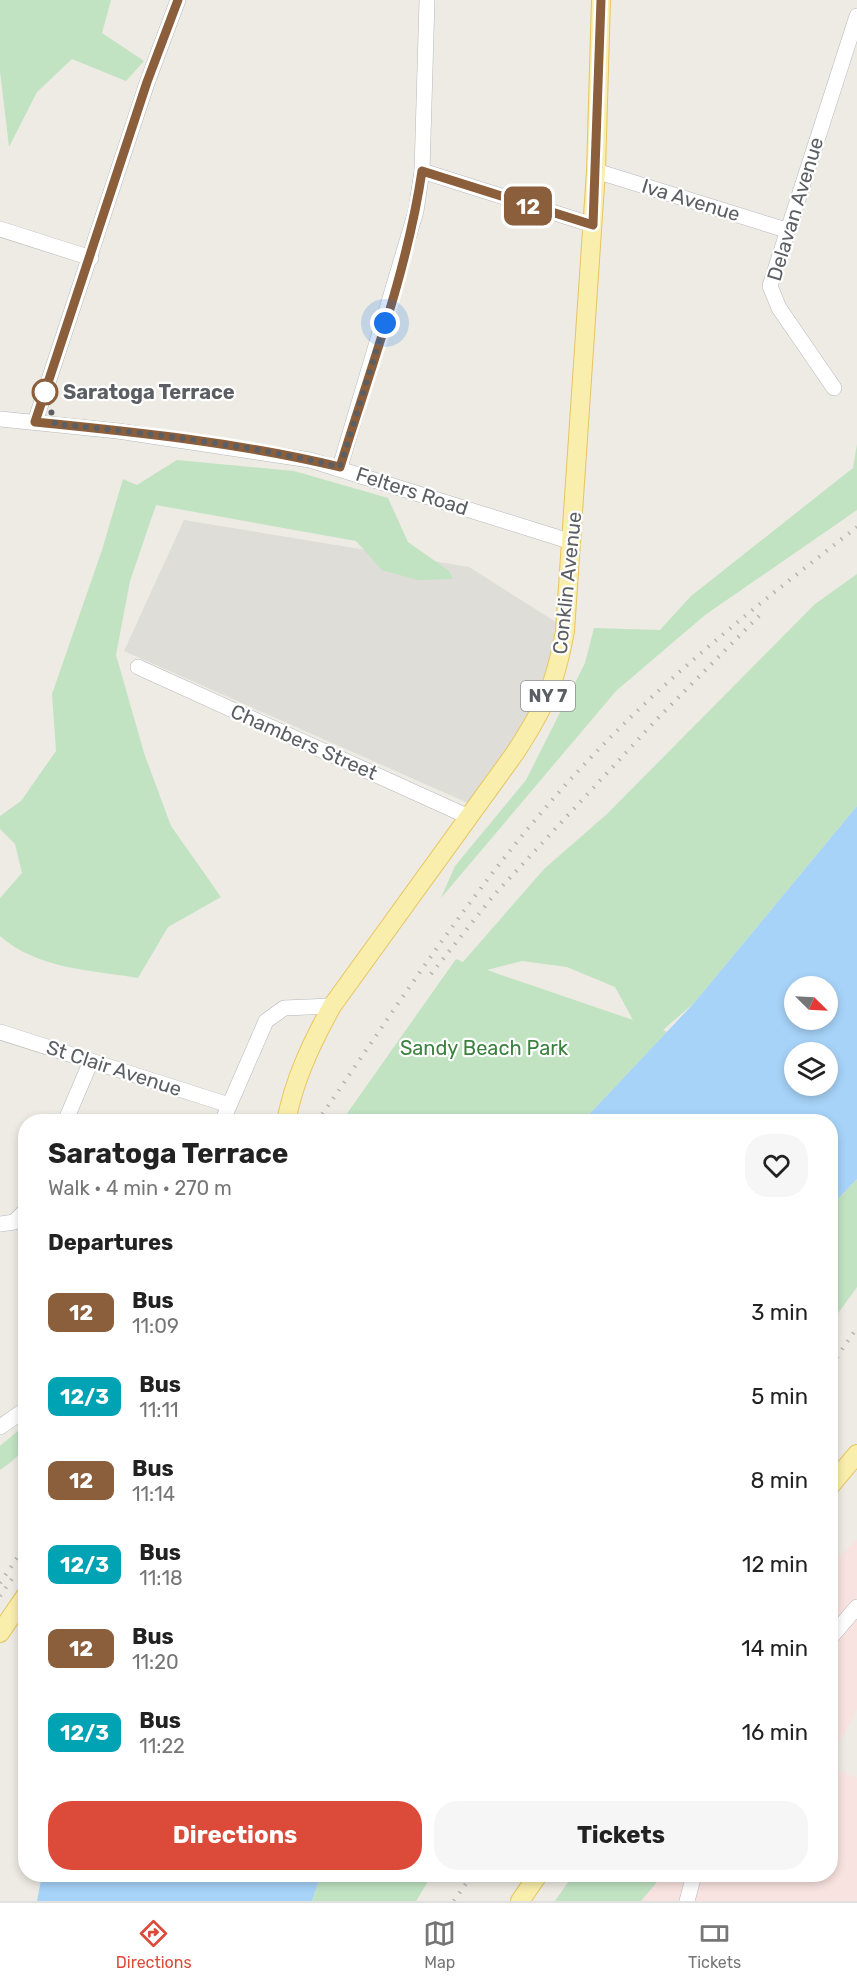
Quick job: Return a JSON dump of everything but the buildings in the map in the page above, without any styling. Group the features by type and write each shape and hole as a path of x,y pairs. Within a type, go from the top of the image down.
{"main road":[{"name":"Conklin Avenue","path":"288,1114 292,1092 307,1051 332,1006 515,753 540,714 552,689 565,631 572,542 596,171 602,0"},
{"path":"838,1478 854,1463"},
{"path":"0,1633 18,1607"},
{"path":"520,1901 533,1882"}],"street":[{"path":"35,422 91,258 147,82 178,0"},
{"path":"340,467 416,212 422,171 427,0"},
{"name":"Delavan Avenue","path":"834,388 779,308 770,286 786,230 857,16"},
{"path":"422,171 593,225"},
{"name":"Iva Avenue","path":"596,171 786,230"},
{"path":"0,229 91,258"},
{"name":"Felters Road","path":"0,419 127,432 310,460 340,467 572,542"},
{"name":"Chambers Street","path":"138,667 469,817"},
{"path":"225,1114 266,1021 284,1008 332,1006"},
{"name":"St Clair Avenue","path":"0,1032 229,1105"},
{"path":"68,1114 91,1061"},
{"path":"0,1224 14,1222 18,1218"},
{"path":"0,1427 18,1415"},
{"path":"838,1629 857,1607"},
{"path":"687,1901 692,1882"}],"shaded area":[{"path":"184,520 469,567 556,622 550,661 538,696 521,728 468,803 124,651"},
{"path":"857,1539 857,1709 838,1746 838,1559"},
{"path":"838,1771 857,1778 857,1901 576,1901 588,1882 838,1882"}],"green space":[{"path":"0,0 111,0 102,33 144,61 126,81 72,59 37,92 9,147 0,71"},
{"path":"857,444 857,510 705,615 616,691 441,898 455,866 526,780 585,663 594,628 660,630 691,596 853,468"},
{"path":"177,460 294,471 388,498 408,542 449,571 453,579 417,580 382,570 356,541 156,505 130,581 116,655 144,753 171,826 221,897 168,927 138,978 48,962 15,947 0,936 0,898 22,873 15,844 0,829 0,816 21,801 56,751 52,694 102,550 123,479 137,485"},
{"name":"Sandy Beach Park","path":"857,574 857,806 694,1003 663,1030 667,1032 590,1114 347,1114 456,959 463,962 544,869 607,814 815,604","holes":["522,961 567,967 615,987 633,1020 487,970"]},
{"path":"857,1179 857,1287 838,1313 838,1199"},
{"path":"18,1431 18,1455 0,1470 0,1446"},
{"path":"319,1882 428,1882 416,1901 312,1901"},
{"path":"568,1882 657,1882 641,1901 555,1901"}],"water":[{"path":"857,806 857,1179 838,1199 838,1114 590,1114 694,1003"},
{"path":"41,1882 319,1882 312,1901 37,1901"}],"railway":[{"path":"322,1114 417,976 487,880 562,789 662,687 758,605 857,527"},
{"path":"431,974 494,895 659,717 761,614"},
{"path":"838,1355 857,1328"},
{"path":"0,1583 18,1557"},
{"path":"0,1596 14,1576"},
{"path":"454,1901 467,1882"}],"bus line":[{"name":"12","path":"178,0 147,82 91,258 35,422 132,433 310,460 340,467 397,282 416,212 422,171 552,214 593,225 601,0"}],"place":[{"name":"Saratoga Terrace","path":"45,392"}],"route":[{"path":"45,392 55,424 132,433 310,460 340,467 385,323"}]}
